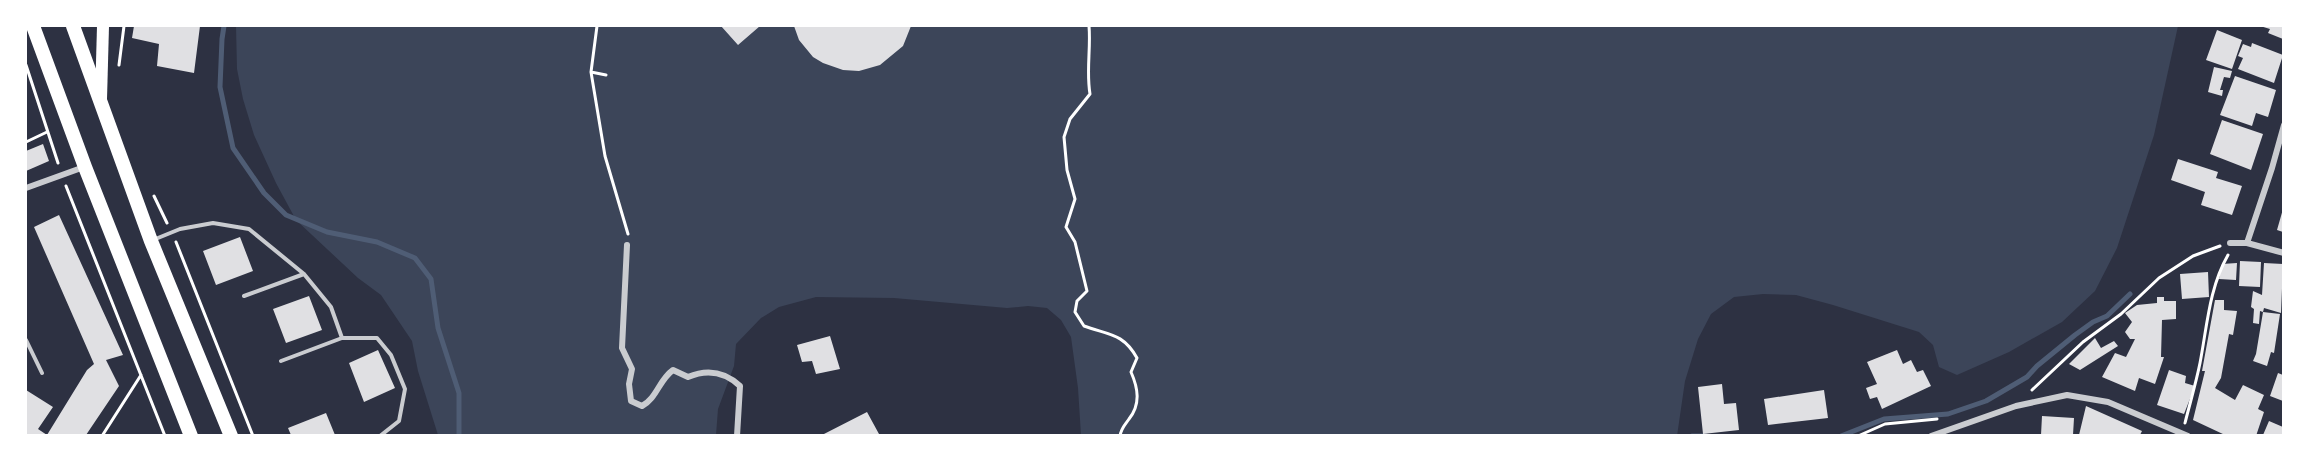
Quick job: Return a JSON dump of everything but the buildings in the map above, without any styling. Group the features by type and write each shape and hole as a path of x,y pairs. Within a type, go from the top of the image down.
{"main road":[{"path":"33,26 85,167 190,435"},
{"path":"73,26 151,241 231,435"},
{"path":"101,100 103,26"}],"street":[{"path":"2247,243 2272,168 2283,125"},
{"path":"26,188 85,167"},
{"path":"2233,243 2247,243 2283,253"},
{"path":"627,245 622,348 632,369 629,384 630,401 642,406 651,401 665,376 673,370 688,377 701,371 719,374 740,386 737,435"},
{"path":"1931,435 2016,406 2067,395 2108,402 2185,434"}],"lane":[{"path":"151,241 171,232 213,223 249,229 304,274 331,307 342,338"},
{"path":"244,296 304,274"},
{"path":"281,361 342,338 377,338 391,355 405,389 399,421 380,435"},
{"path":"26,340 42,373"}],"path":[{"path":"118,69 124,26"},
{"path":"597,26 591,72 605,156 628,233 627,245"},
{"path":"1089,26 1090,94 1070,119 1064,137 1067,170 1075,199 1066,227 1075,242 1087,291 1077,301 1075,312 1084,326 1115,336 1129,344 1137,358 1131,372 1138,388 1136,402 1132,416 1121,429 1120,435"},
{"path":"26,65 61,174 165,435"},
{"path":"591,72 606,75"},
{"path":"26,142 47,132"},
{"path":"152,193 171,232 253,435"},
{"path":"2031,391 2083,342 2121,314 2159,278 2201,252 2233,243"},
{"path":"2185,434 2220,270 2233,243"},
{"path":"102,435 141,375"},
{"path":"1858,435 1885,424 1939,419"}],"shaded area":[{"path":"236,26 2178,26 2154,135 2117,248 2095,291 2062,322 2009,352 1957,375 1939,367 1933,345 1919,332 1796,295 1763,294 1734,297 1711,314 1698,339 1685,381 1677,436 1081,435 1071,337 1061,320 1047,308 1028,306 1007,308 894,298 816,297 779,307 761,318 736,344 734,366 718,409 716,435 438,435 418,371 412,341 381,295 358,278 296,220 276,183 254,135 243,99 237,69"}],"waterway":[{"path":"224,26 220,87 233,148 264,193 286,215 327,232 377,242 415,258 431,279 438,328 459,393 459,436"},
{"path":"1841,436 1884,419 1948,414 1986,401 2027,377 2075,335 2093,322 2107,316 2130,294"},
{"path":"1692,436 1706,436"}]}
